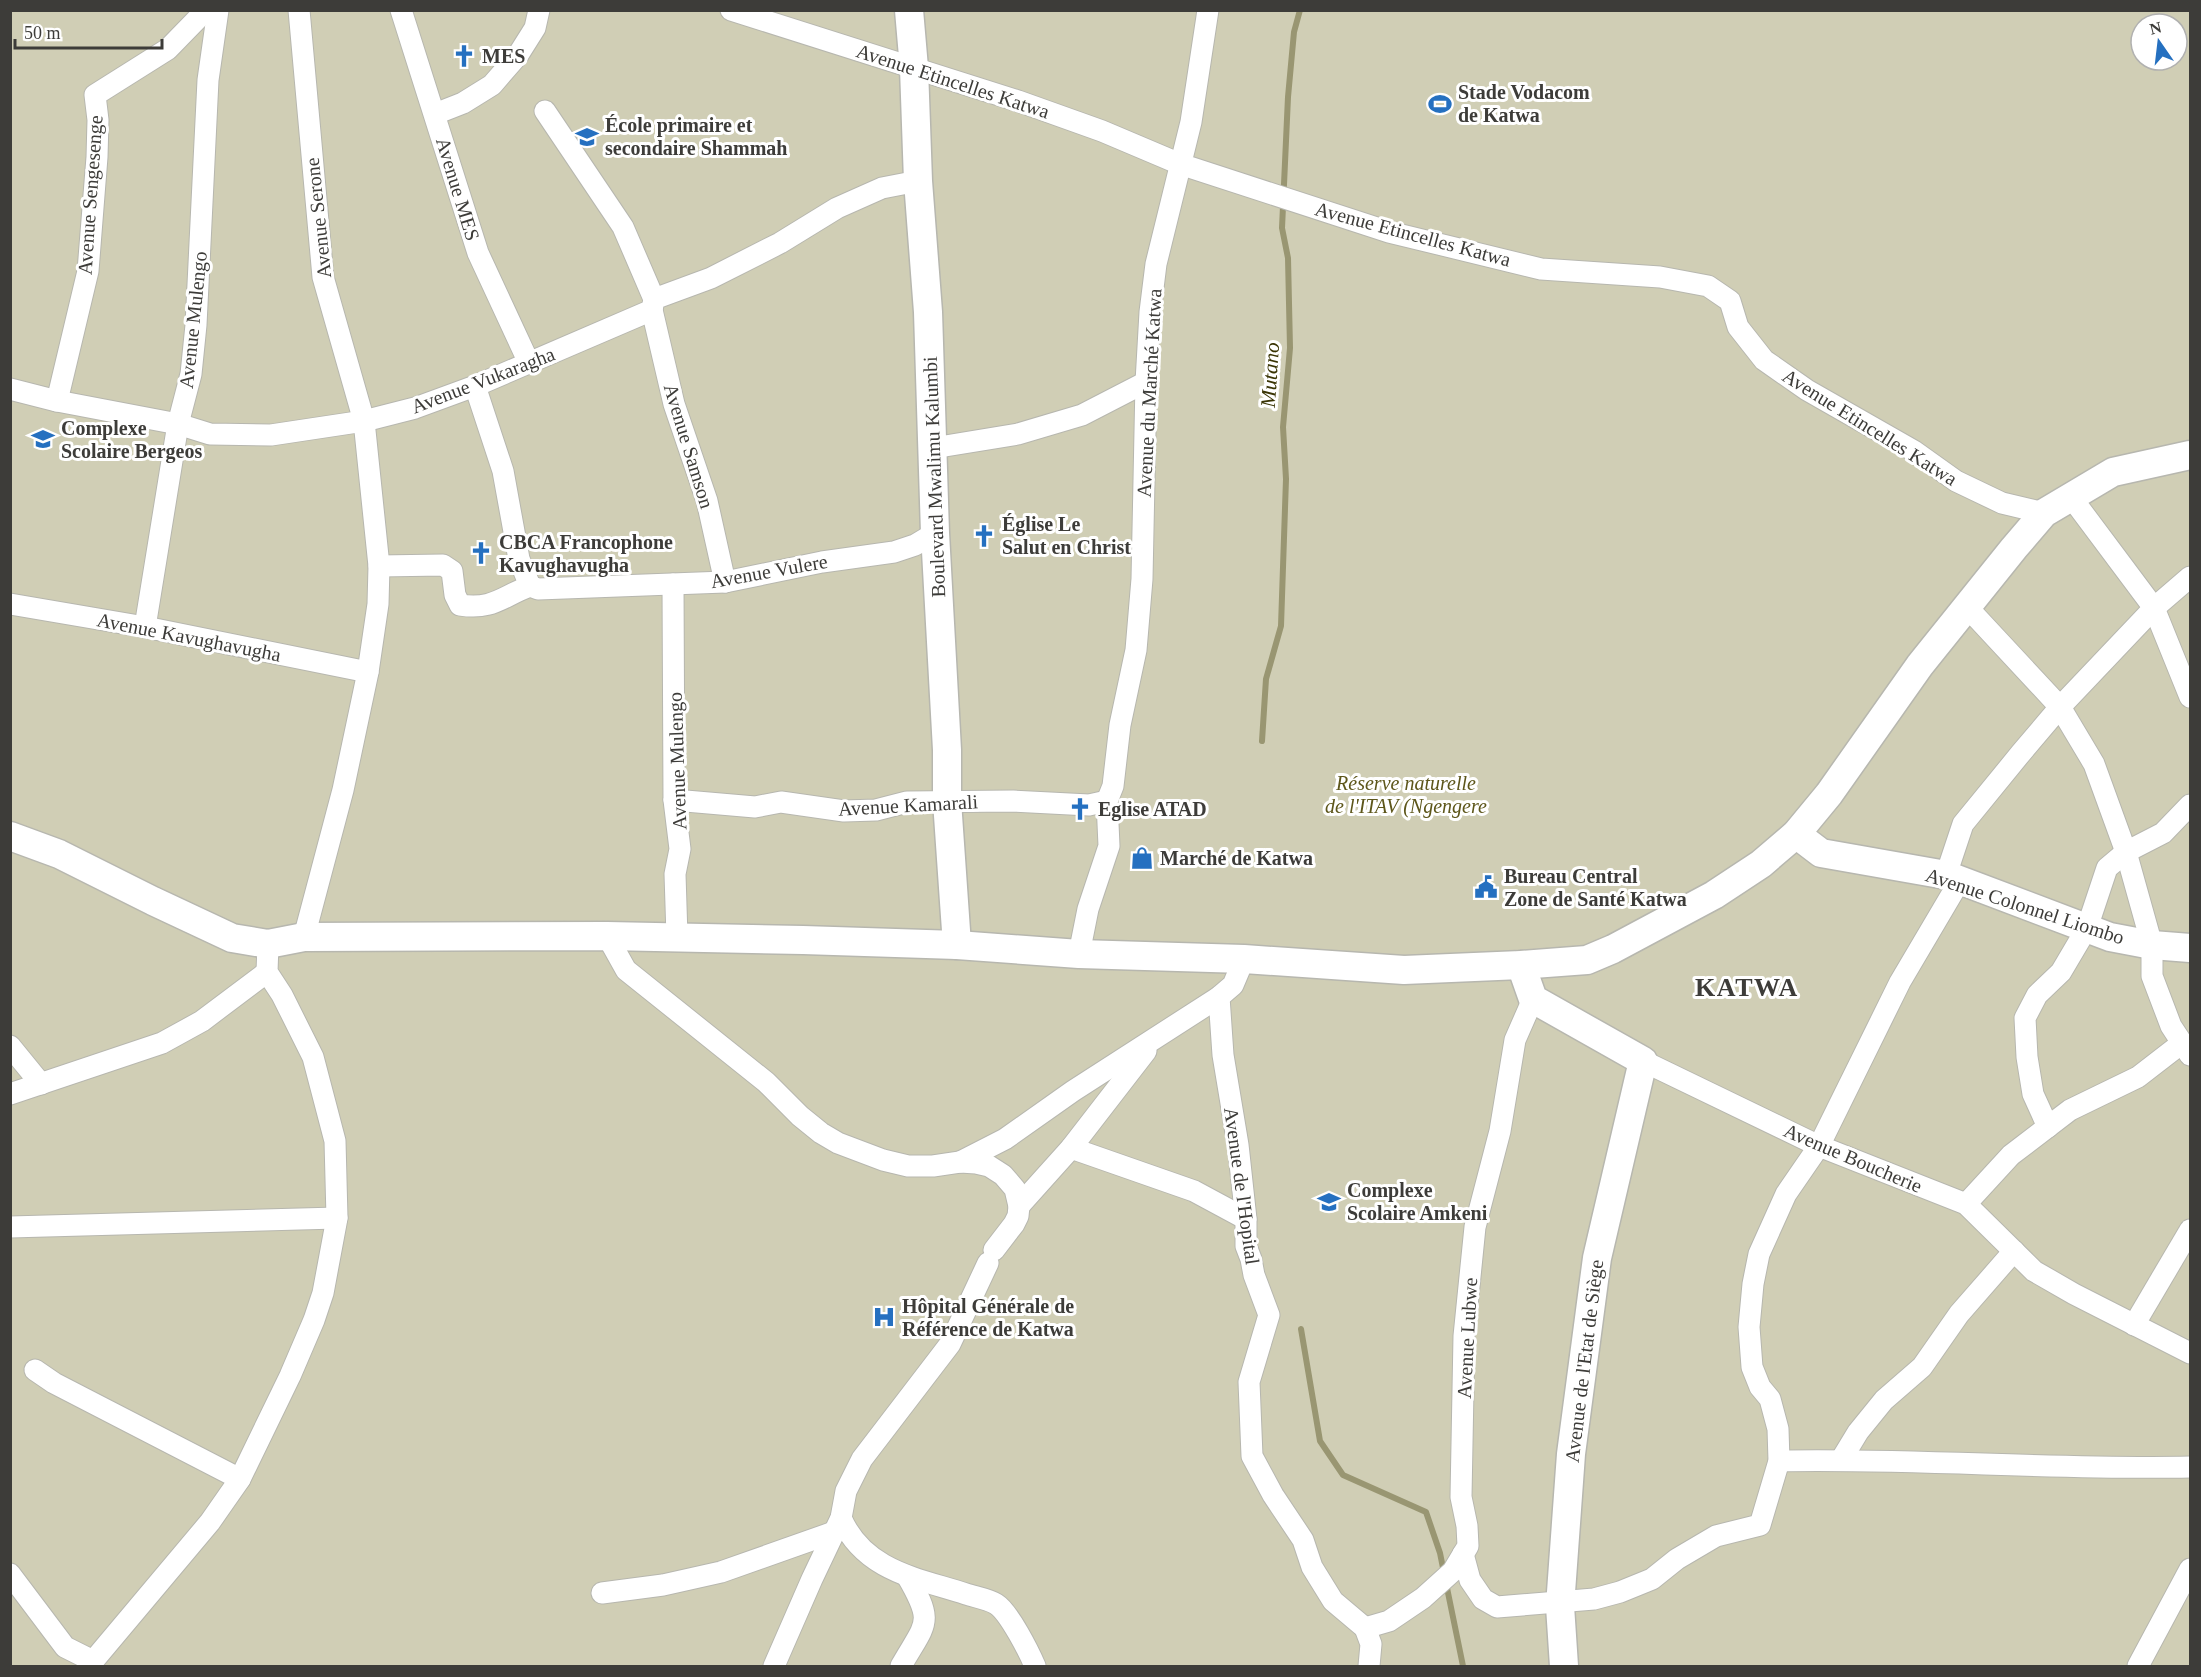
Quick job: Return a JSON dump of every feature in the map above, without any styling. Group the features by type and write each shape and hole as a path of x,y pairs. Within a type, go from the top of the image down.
{"main road":[{"name":"Boulevard Mwalimu Kalumbi","path":"909,10 915,68 918,181 928,312 935,532 947,750 947,801 957,945"},
{"path":"10,836 60,854 232,938 268,944 304,937 677,937 957,945 1079,954 1244,959 1404,970 1587,960 1613,949 1733,884 1796,834 1829,794 1920,665 2044,513 2113,472 2190,455"},
{"name":"Avenue Colonnel Liombo","path":"1796,834 1821,853 1952,878 2110,937 2152,945 2190,948"},
{"path":"1521,965 1533,999"},
{"name":"Avenue Boucherie","path":"1533,999 1642,1061"},
{"name":"Avenue de l'Etat de Siège","path":"1564,1666 1561,1600 1571,1454 1597,1258 1642,1061"}],"street":[{"name":"Avenue Sengesenge","path":"57,401 88,271 97,158 98,120 94,94 168,49 206,10"},
{"name":"Avenue Mulengo","path":"145,627 178,424 191,374 208,80 218,10"},
{"name":"Avenue Serone","path":"299,10 323,277 364,421 379,566 378,604 368,672 343,790 304,937"},
{"name":"Avenue MES","path":"401,10 478,253 529,363"},
{"path":"435,114 463,103 492,85 518,55 535,28 539,10"},
{"name":"Avenue Etincelles Katwa","path":"731,10 1018,100 1102,131 1180,164 1389,232 1541,269 1660,277 1708,286 1730,301 1738,327 1764,360 1807,390 1914,451 1956,481 2002,503 2044,513"},
{"name":"Avenue du Marché Katwa","path":"1079,954 1088,909 1109,846 1107,801 1113,786 1120,724 1136,650 1142,579 1146,382 1150,312 1156,264 1191,122 1208,10"},
{"name":"Avenue Samson","path":"545,111 623,227 653,305 674,404 707,501 725,582"},
{"name":"Avenue Vukaragha","path":"10,389 57,401 178,424 210,434 271,435 364,421 415,408 529,363 711,278 780,243 837,208 882,188 918,181"},
{"path":"933,448 1018,434 1082,415 1146,382"},
{"path":"475,386 503,471 519,559 530,586"},
{"path":"2071,496 2154,608 2190,697"},
{"name":"Avenue Vulere","path":"379,566 443,565 452,571 455,595 460,604 476,607 493,605 511,593 530,586 538,589 725,582 822,562 894,552 915,545 935,532"},
{"path":"1561,1600 1594,1599 1620,1592 1652,1579 1677,1559 1716,1536 1760,1525 1779,1461 1778,1429 1770,1399 1760,1387 1752,1367 1749,1327 1753,1284 1759,1254 1786,1194 1819,1146 1952,878 1963,824 2060,707 2154,608 2190,577"},
{"name":"Avenue Mulengo","path":"673,584 674,801 680,849 675,874 677,937"},
{"name":"Avenue Kavughavugha","path":"10,604 145,627 368,672"},
{"path":"1966,1204 2011,1155 2070,1110 2138,1077 2186,1049 2171,1026 2152,976 2152,945 2126,852 2094,764 2060,707 1967,607"},
{"name":"Avenue Kamarali","path":"674,801 754,807 782,802 844,811 876,810 907,802 1089,805 1107,801"},
{"path":"2048,1127 2032,1094 2025,1018 2037,995 2061,972 2088,928 2107,868 2126,852 2163,833 2190,805"},
{"path":"607,936 626,970 766,1082 820,1133 883,1160 908,1166 933,1166 960,1162 989,1166 1003,1175 1015,1189 1019,1206 1018,1216 991,1257 950,1344 862,1459 846,1491 838,1525 774,1666"},
{"path":"10,1574 65,1647 87,1665 210,1522 240,1479 290,1376 314,1320 323,1293 337,1218 335,1141 313,1056 282,995 267,972 268,944"},
{"path":"960,1162 1005,1139 1072,1091 1219,997 1233,985 1244,959"},
{"path":"10,1094 162,1043 202,1021 267,972"},
{"name":"Avenue de l'Hopital","path":"1219,997 1223,1054 1238,1145 1246,1219 1246,1246 1269,1315 1249,1382 1252,1456 1273,1496 1303,1540 1312,1567 1334,1601 1365,1628"},
{"name":"Avenue Lubwe","path":"1533,999 1515,1040 1500,1131 1475,1227 1464,1335 1461,1497 1467,1526 1468,1546 1463,1554 1470,1580 1483,1599 1497,1607 1561,1600"},
{"path":"1019,1206 1071,1148 1157,1037"},
{"path":"10,1046 41,1084"},
{"name":"Avenue Boucherie","path":"1642,1061 1819,1146 1966,1204 2034,1271 2190,1353"},
{"path":"1071,1148 1194,1191 1246,1219"},
{"path":"10,1227 337,1218"},
{"path":"2134,1325 2190,1230"},
{"path":"1841,1460 1858,1432 1884,1400 1922,1367 1959,1314 2014,1251"},
{"path":"34,1370 54,1383 240,1479"},
{"path":"1779,1461 1841,1460 2132,1468 2190,1467"},
{"path":"838,1525 886,1568 998,1605 1010,1621 1035,1666"},
{"path":"602,1593 663,1585 721,1572 838,1525"},
{"path":"1369,1666 1371,1644 1365,1628 1389,1621 1423,1598 1454,1571 1463,1554"},
{"path":"2138,1666 2189,1575"},
{"path":"901,1666 922,1630 925,1614 921,1601 907,1576"}],"green space":[{"name":"Réserve naturelle de l'ITAV (Ngengere","path":"11,11 2190,11 2190,1666 11,1666"}],"waterway":[{"name":"Mutano","path":"1262,741 1266,679 1281,626 1286,479 1283,427 1290,348 1288,258 1282,228 1288,97 1294,32 1300,10"},
{"path":"1301,1329 1320,1441 1343,1475 1426,1512 1440,1553 1444,1573"},
{"path":"1446,1583 1463,1666"}],"place":[{"name":"MES","path":"464,56"},
{"name":"Stade Vodacom de Katwa","path":"1440,104"},
{"name":"École primaire et secondaire Shammah","path":"587,137"},
{"name":"Complexe Scolaire Bergeos","path":"43,439"},
{"name":"Église Le Salut en Christ","path":"984,536"},
{"name":"CBCA Francophone Kavughavugha","path":"481,553"},
{"name":"Eglise ATAD","path":"1080,809"},
{"name":"Marché de Katwa","path":"1142,858"},
{"name":"Bureau Central Zone de Santé Katwa","path":"1486,887"},
{"name":"Complexe Scolaire Amkeni","path":"1329,1202"},
{"name":"Hôpital Générale de Référence de Katwa","path":"884,1317"}],"district":[{"name":"KATWA","path":"1747,987"}]}
